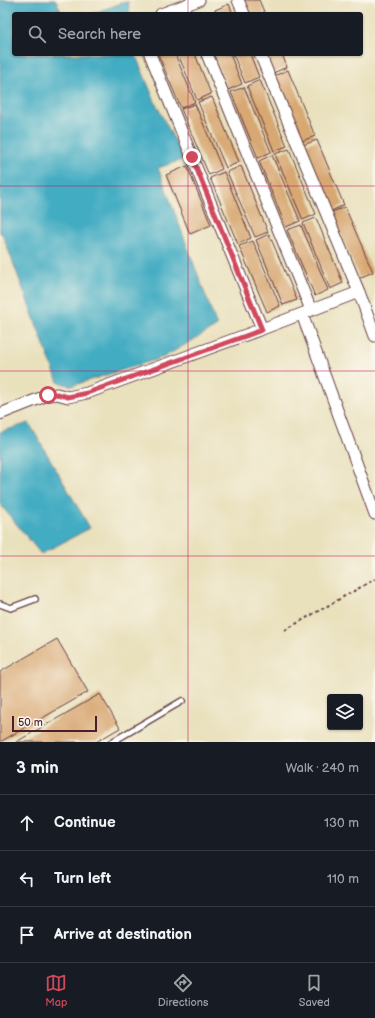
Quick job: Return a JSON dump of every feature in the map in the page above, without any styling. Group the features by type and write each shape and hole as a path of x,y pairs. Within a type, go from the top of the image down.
{"street":[{"path":"172,12 189,9 199,0"},
{"path":"238,0 243,12"},
{"path":"151,56 262,330"},
{"path":"209,56 307,312 375,514"},
{"path":"261,56 359,292 375,336"},
{"path":"0,414 48,395 57,394 68,397 87,393 262,330 359,292"}],"lane":[{"path":"0,604 11,608 35,600"},
{"path":"112,742 182,701"}],"path":[{"path":"285,630 375,579"}],"water":[{"path":"0,0 56,0 61,12 12,12 12,56 136,56 156,104 184,159 158,168 217,326 164,357 71,386 58,382 2,233 0,233"},
{"path":"128,2 130,12 97,12"},
{"path":"29,423 90,528 41,554 0,504 0,432"}],"building":[{"path":"243,0 259,0 264,12 248,12"},
{"path":"229,4 232,12 216,12 215,10"},
{"path":"159,56 176,56 195,102 181,108"},
{"path":"179,56 196,56 211,94 197,100"},
{"path":"214,56 231,56 242,84 228,90"},
{"path":"234,56 251,56 259,77 245,83"},
{"path":"266,56 283,56 287,67 273,73"},
{"path":"288,70 315,136 302,141 274,76"},
{"path":"260,80 287,146 274,151 247,86"},
{"path":"244,87 271,152 258,158 231,92"},
{"path":"212,97 239,162 226,168 198,102"},
{"path":"195,104 222,169 209,175 181,109"},
{"path":"317,140 344,205 331,211 303,145"},
{"path":"289,149 316,214 303,220 275,154"},
{"path":"272,155 300,221 286,227 259,161"},
{"path":"187,166 211,225 190,234 166,175"},
{"path":"241,166 268,232 255,237 227,172"},
{"path":"224,172 251,238 238,244 210,178"},
{"path":"345,207 373,272 359,278 332,212"},
{"path":"316,218 343,283 330,289 303,223"},
{"path":"301,225 328,290 315,296 287,230"},
{"path":"269,234 297,300 283,305 256,240"},
{"path":"253,241 280,306 267,312 239,246"},
{"path":"57,639 88,692 0,742 0,672"},
{"path":"100,694 120,728 96,742 16,742"}],"route":[{"path":"48,395 57,394 68,397 87,393 262,330 192,157"}]}
